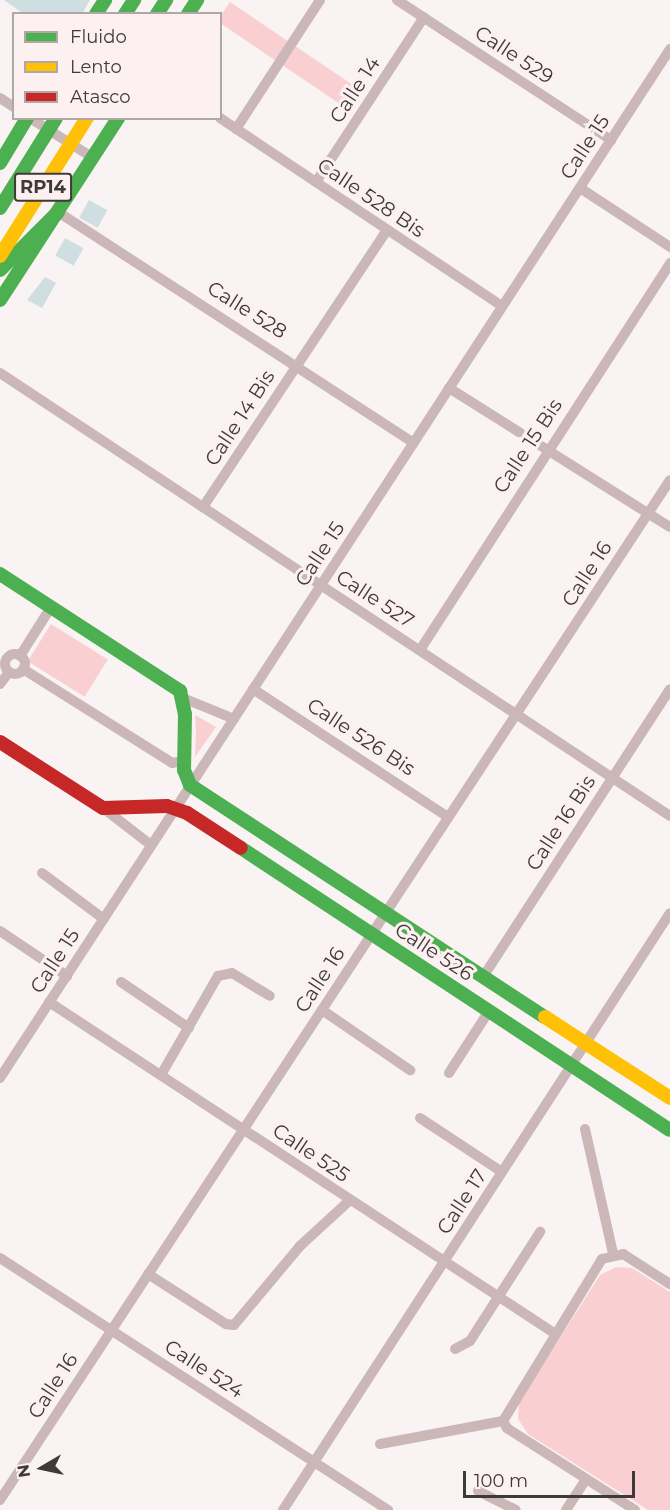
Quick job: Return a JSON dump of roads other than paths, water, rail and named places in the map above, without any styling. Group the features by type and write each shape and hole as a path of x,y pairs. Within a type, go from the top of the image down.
{"main road":[{"path":"0,163 28,120"},
{"name":"RP14","path":"0,256 86,120"},
{"path":"0,300 117,120"},
{"name":"RP14","path":"0,208 52,124"},
{"path":"0,270 58,212"},
{"path":"0,574 176,687 183,698 183,761 190,785"},
{"path":"0,742 103,808 175,808"},
{"name":"Calle 526","path":"190,785 670,1098"},
{"name":"Calle 526","path":"175,808 372,934 670,1130"}],"street":[{"path":"236,129 320,0"},
{"name":"Calle 529","path":"397,0 611,140"},
{"name":"Calle 14","path":"316,182 424,17"},
{"name":"Calle 15","path":"0,1078 670,49"},
{"name":"Calle 528 Bis","path":"222,119 502,306"},
{"path":"37,120 52,124 70,143 92,157"},
{"path":"580,188 670,247"},
{"name":"Calle 528","path":"58,212 298,363 414,443"},
{"name":"Calle 14 Bis","path":"203,507 387,230"},
{"name":"Calle 15 Bis","path":"420,650 547,449 670,263"},
{"name":"Calle 527","path":"0,373 670,816"},
{"path":"449,388 670,527"},
{"name":"Calle 16","path":"0,1500 670,480"},
{"path":"23,669 20,656 51,607"},
{"path":"9,672 3,657 20,656"},
{"path":"0,684 9,672 23,669 172,763 183,761"},
{"name":"Calle 526 Bis","path":"253,689 448,817"},
{"name":"Calle 16 Bis","path":"483,977 670,689"},
{"path":"183,698 234,719"},
{"path":"103,808 151,845"},
{"path":"42,873 104,919"},
{"name":"Calle 17","path":"283,1510 670,912"},
{"path":"0,931 67,976"},
{"path":"161,1075 218,976 232,973 270,996"},
{"path":"121,982 189,1028"},
{"name":"Calle 525","path":"49,1002 554,1333"},
{"path":"322,1010 410,1070"},
{"path":"449,1074 489,1011"},
{"path":"420,1118 502,1172"},
{"path":"585,1129 613,1253"},
{"path":"148,1274 226,1324 234,1325 300,1246 350,1200"},
{"path":"455,1349 470,1341 497,1295 514,1278 540,1232"},
{"path":"380,1444 503,1421 554,1333 602,1259 613,1253 623,1254 670,1284"},
{"name":"Calle 524","path":"0,1258 388,1510"},
{"path":"503,1421 507,1428 635,1510"},
{"path":"566,1510 586,1479"},
{"path":"478,1491 516,1510"}]}
